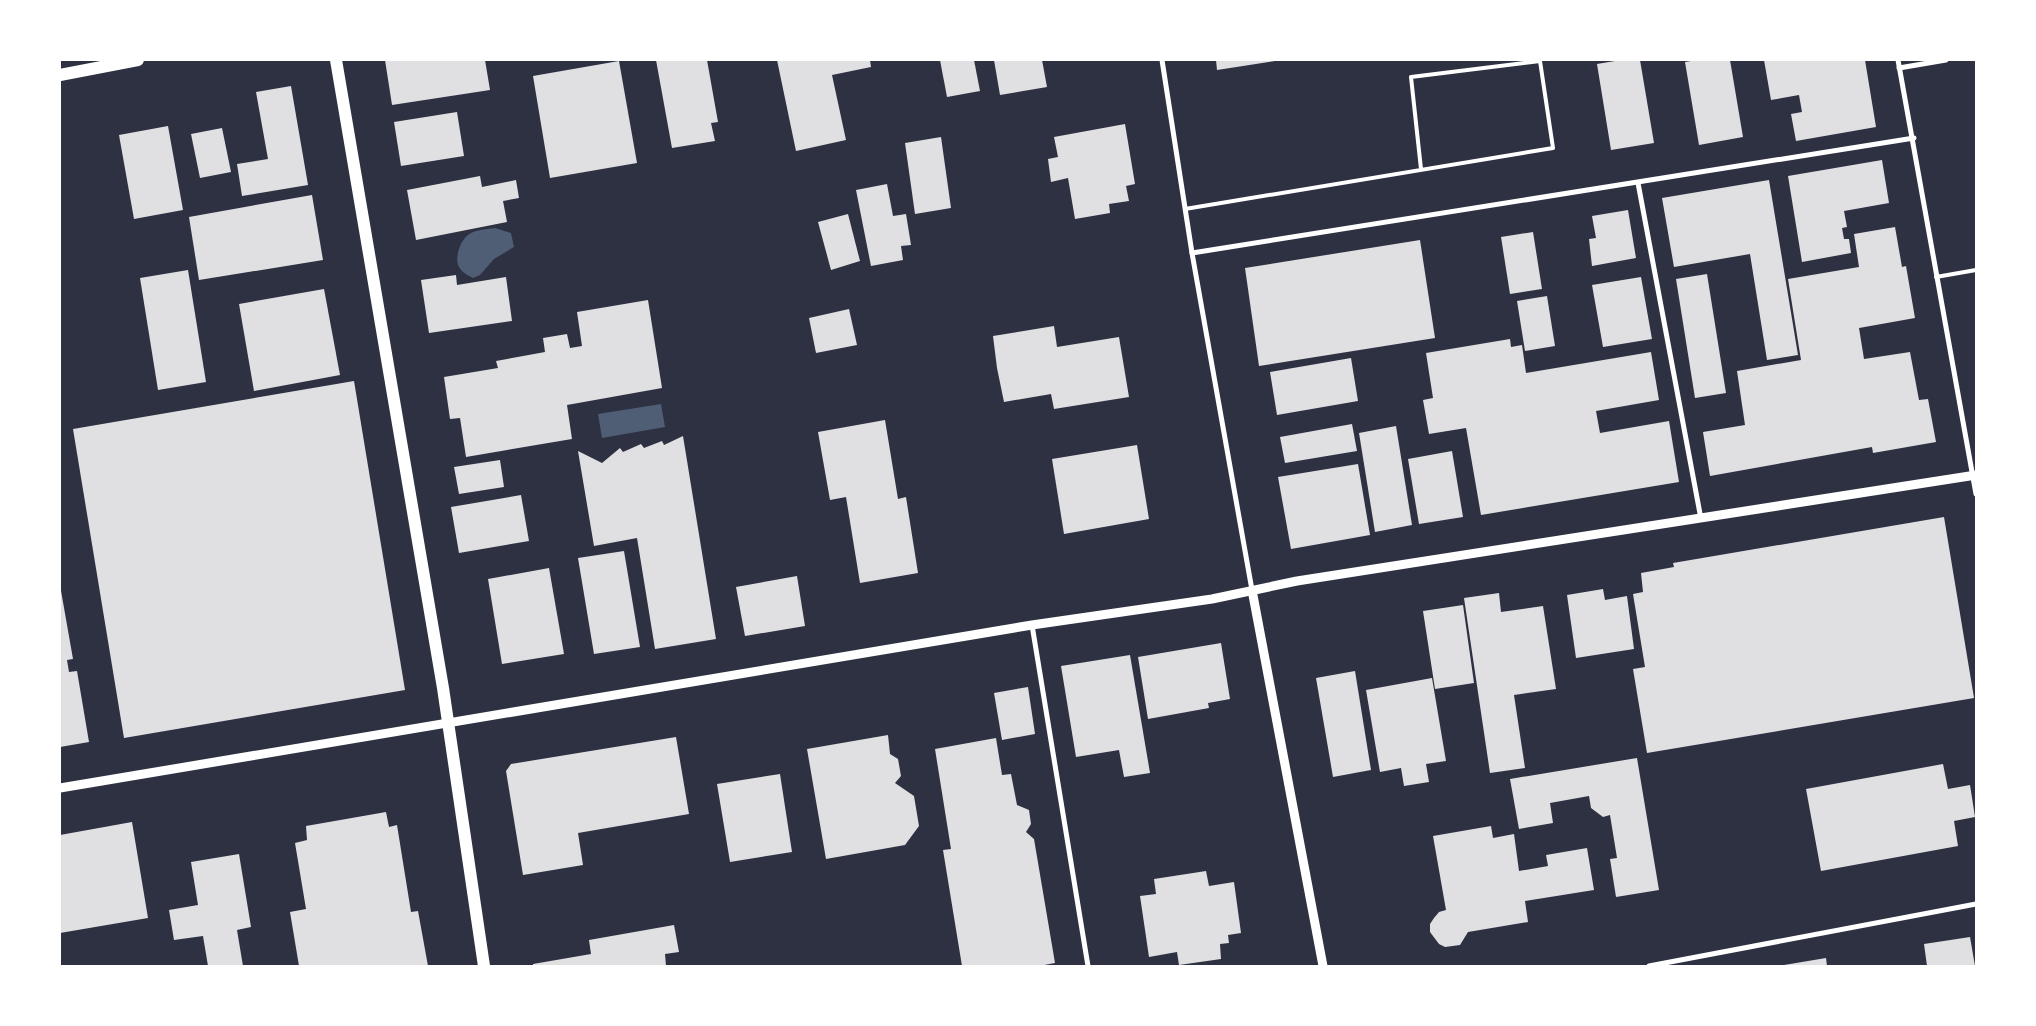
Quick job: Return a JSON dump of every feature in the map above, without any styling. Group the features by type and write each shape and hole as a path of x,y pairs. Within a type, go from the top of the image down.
{"main road":[{"path":"60,75 138,60"},
{"path":"336,60 447,724 484,966"}],"street":[{"path":"1162,60 1192,253 1252,590 1323,966"},
{"path":"1898,60 1914,138 1936,277 1976,494"},
{"path":"1899,68 1946,60"},
{"path":"1192,253 1914,138"},
{"path":"1638,183 1701,519"},
{"path":"60,788 1032,625 1212,599 1297,581 1974,475"},
{"path":"1032,625 1088,966"},
{"path":"1650,966 1976,904"}],"lane":[{"path":"1185,209 1553,148 1540,61 1411,77 1420,169"},
{"path":"1936,277 1976,270"}],"water":[{"path":"495,228 511,233 514,247 494,259 480,275 473,278 462,271 458,265 457,256 460,247 467,235 479,230"},
{"path":"661,404 665,427 602,438 598,414"}],"building":[{"path":"385,60 485,60 490,90 392,105"},
{"path":"656,60 707,60 718,122 711,123 715,141 672,148"},
{"path":"777,60 870,60 871,67 832,75 846,140 796,151"},
{"path":"940,60 974,60 980,91 947,97"},
{"path":"994,60 1042,60 1047,87 1000,95"},
{"path":"1216,60 1275,60 1275,61 1217,70"},
{"path":"1621,60 1640,60 1654,143 1611,150 1597,64"},
{"path":"1730,60 1743,137 1699,145 1685,62"},
{"path":"1764,60 1865,60 1876,127 1796,141 1791,114 1802,112 1799,95 1771,100"},
{"path":"619,61 637,163 550,178 533,76"},
{"path":"291,86 308,185 242,196 237,164 268,159 256,92"},
{"path":"457,112 464,156 401,166 394,122"},
{"path":"1125,124 1135,184 1126,186 1129,201 1109,204 1110,213 1075,219 1068,178 1051,182 1048,159 1058,157 1054,137"},
{"path":"168,126 183,210 134,219 119,135"},
{"path":"222,128 231,172 200,178 191,134"},
{"path":"941,137 951,208 915,214 905,143"},
{"path":"1882,160 1889,203 1844,211 1847,227 1842,228 1844,239 1849,239 1851,253 1802,262 1788,176"},
{"path":"480,176 482,187 516,180 519,198 503,201 507,222 416,240 407,190"},
{"path":"1769,180 1798,355 1767,360 1750,254 1674,267 1662,198"},
{"path":"887,184 893,216 906,214 911,245 901,246 903,260 871,266 856,190"},
{"path":"312,195 323,260 199,280 189,217"},
{"path":"1628,210 1636,258 1592,266 1589,239 1596,238 1592,216"},
{"path":"848,214 860,261 831,270 818,222"},
{"path":"1895,227 1902,267 1906,266 1915,318 1859,328 1864,359 1910,352 1919,400 1928,399 1936,442 1873,453 1872,447 1710,476 1703,432 1745,425 1737,371 1801,360 1788,279 1859,267 1854,234"},
{"path":"1533,232 1542,289 1510,294 1501,237"},
{"path":"1420,240 1435,338 1259,366 1245,268"},
{"path":"188,270 206,382 158,390 140,278"},
{"path":"1707,274 1726,393 1695,398 1676,279"},
{"path":"456,275 457,285 506,277 512,321 429,333 421,280"},
{"path":"1641,277 1652,339 1603,347 1592,285"},
{"path":"324,289 340,375 254,391 239,304"},
{"path":"1547,296 1555,346 1525,351 1517,301"},
{"path":"648,300 662,388 567,405 572,439 466,457 460,418 450,419 444,377 498,368 496,361 545,352 543,338 567,334 570,348 582,346 577,312"},
{"path":"849,309 857,345 816,353 809,318"},
{"path":"1054,326 1057,347 1119,337 1129,397 1054,409 1051,394 1004,402 993,336"},
{"path":"1510,339 1511,347 1522,345 1526,373 1651,352 1659,400 1596,411 1600,433 1669,421 1679,482 1481,515 1466,428 1429,434 1423,400 1433,398 1426,353"},
{"path":"1351,358 1358,401 1277,415 1270,372"},
{"path":"354,381 405,690 124,738 73,429"},
{"path":"885,420 898,499 906,497 918,573 860,583 846,497 830,500 818,432"},
{"path":"1352,424 1357,451 1285,463 1280,437"},
{"path":"1396,426 1412,525 1375,532 1359,433"},
{"path":"683,436 716,639 655,649 637,538 594,546 578,451 602,463 620,448 623,452 641,444 644,448 662,441 664,445"},
{"path":"1137,445 1149,519 1064,534 1052,459"},
{"path":"1452,451 1463,517 1419,524 1408,459"},
{"path":"500,460 504,487 459,494 454,467"},
{"path":"1358,464 1370,535 1291,549 1278,477"},
{"path":"521,495 529,541 459,553 451,507"},
{"path":"1944,517 1974,698 1647,753 1633,669 1645,667 1633,594 1643,592 1641,573 1674,567 1673,563"},
{"path":"624,551 640,647 594,654 578,558"},
{"path":"549,568 564,654 502,664 488,579"},
{"path":"797,576 805,626 745,636 736,587"},
{"path":"60,585 73,659 67,660 69,672 77,671 89,742 60,747"},
{"path":"1603,589 1605,600 1627,596 1634,649 1576,658 1567,595"},
{"path":"1499,593 1501,612 1543,606 1556,689 1514,695 1525,768 1490,773 1464,598"},
{"path":"1463,605 1474,683 1435,689 1423,611"},
{"path":"1221,643 1230,699 1208,703 1209,708 1148,719 1138,657"},
{"path":"1130,655 1150,773 1124,777 1119,750 1076,757 1061,666"},
{"path":"1355,671 1371,770 1333,777 1316,678"},
{"path":"1432,678 1446,761 1426,764 1429,782 1404,786 1401,768 1380,772 1366,690"},
{"path":"1028,687 1035,734 1002,740 994,693"},
{"path":"888,735 890,754 898,759 901,776 895,783 914,796 919,826 905,845 826,859 807,749"},
{"path":"676,737 689,814 578,833 583,865 523,875 506,771 511,764"},
{"path":"996,738 1002,775 1011,774 1017,805 1029,810 1031,824 1026,832 1034,839 1055,963 1039,966 962,966 943,850 951,849 935,749"},
{"path":"1637,758 1659,890 1616,897 1610,859 1617,858 1610,815 1603,817 1591,808 1589,796 1550,803 1553,823 1519,829 1510,779"},
{"path":"1943,764 1948,789 1970,785 1975,817 1954,821 1958,846 1821,871 1806,789"},
{"path":"780,774 792,852 730,862 717,784"},
{"path":"386,812 389,827 397,825 411,912 418,911 428,966 299,966 290,912 306,909 295,843 307,840 306,826"},
{"path":"132,822 148,918 60,933 60,835"},
{"path":"1491,826 1493,838 1514,834 1519,871 1548,866 1546,855 1587,848 1594,890 1525,901 1528,922 1468,932 1460,945 1445,947 1439,944 1430,932 1430,924 1434,918 1439,912 1446,910 1433,836"},
{"path":"239,854 251,927 237,930 243,966 208,966 203,936 174,940 169,910 198,905 191,862"},
{"path":"1206,871 1209,886 1234,882 1241,933 1228,935 1229,943 1220,944 1221,959 1179,965 1177,952 1149,957 1140,896 1156,894 1154,879"},
{"path":"674,925 679,952 665,954 666,966 533,966 533,964 591,954 589,940"},
{"path":"1970,937 1975,966 1927,966 1924,944"},
{"path":"1826,958 1827,966 1784,966 1784,965"}]}
